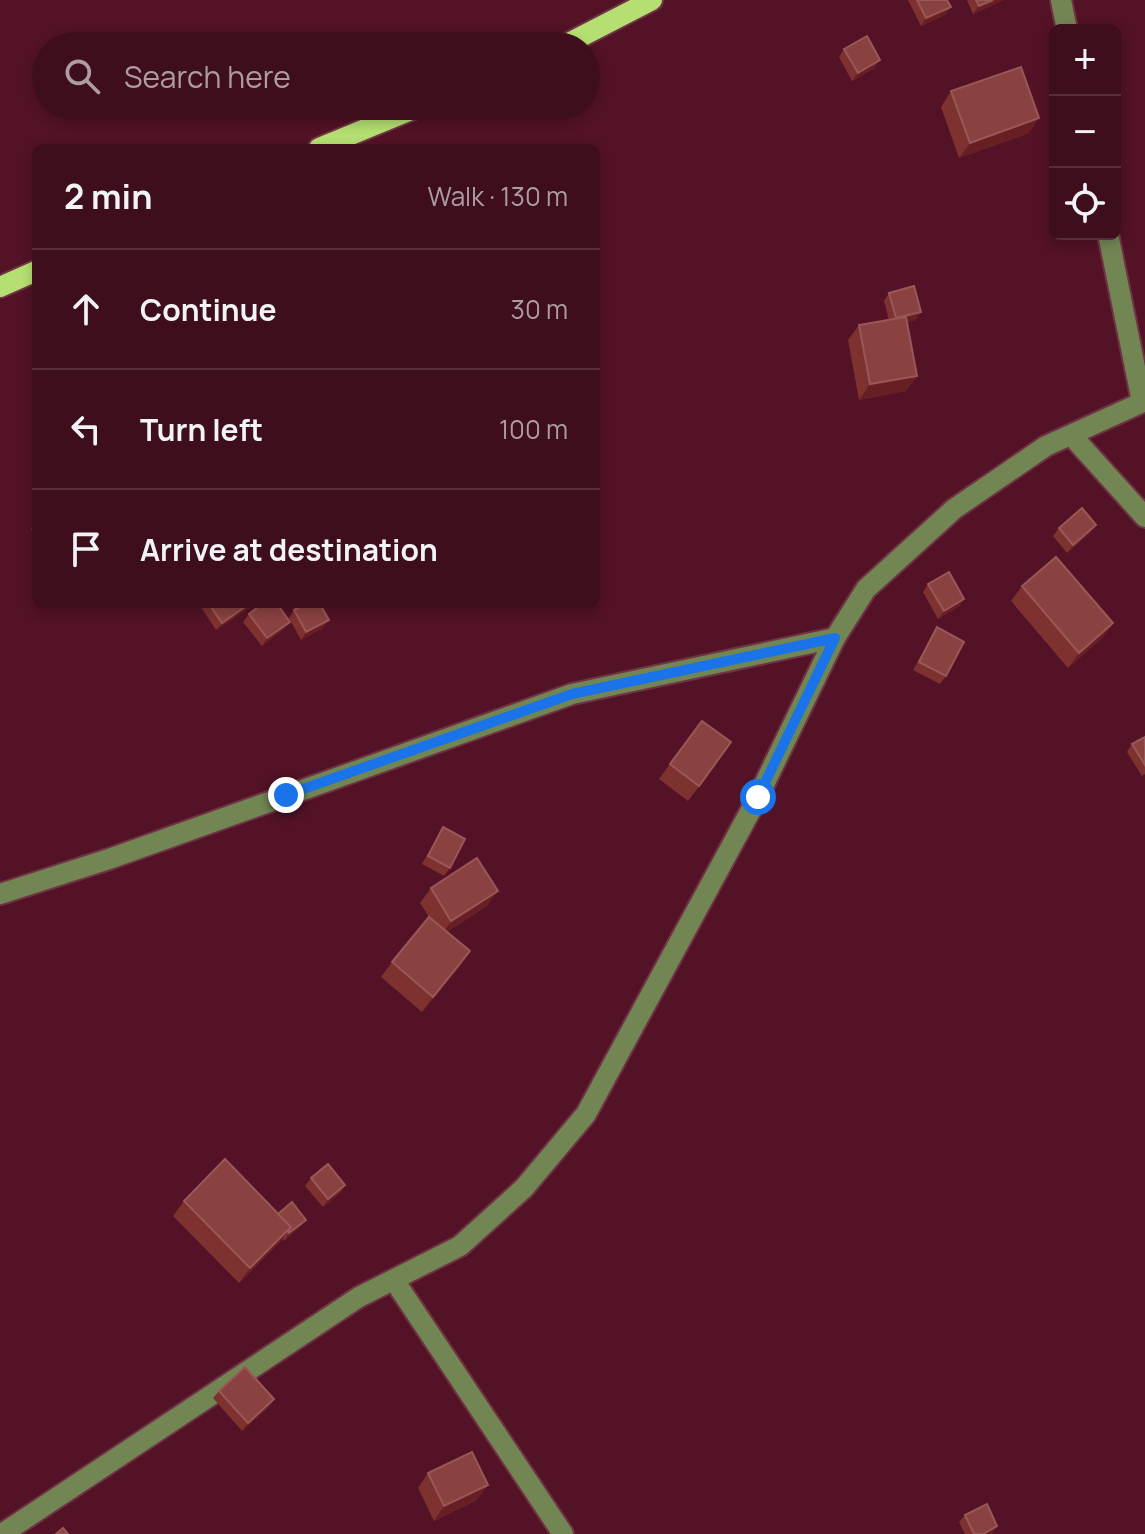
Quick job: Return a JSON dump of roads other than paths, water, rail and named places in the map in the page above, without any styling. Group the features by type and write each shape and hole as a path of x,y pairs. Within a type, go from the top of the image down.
{"main road":[{"path":"590,32 652,0"},
{"path":"329,144 387,120"},
{"path":"0,287 32,273"}],"street":[{"path":"1061,0 1066,24"},
{"path":"2,1534 359,1297 460,1246 524,1188 586,1114 758,797 835,638 866,589 954,509 1046,446 1144,402 1109,240"},
{"path":"1072,436 1145,517"},
{"path":"0,894 109,859 572,694 835,638"},
{"path":"394,1280 563,1534"}]}
